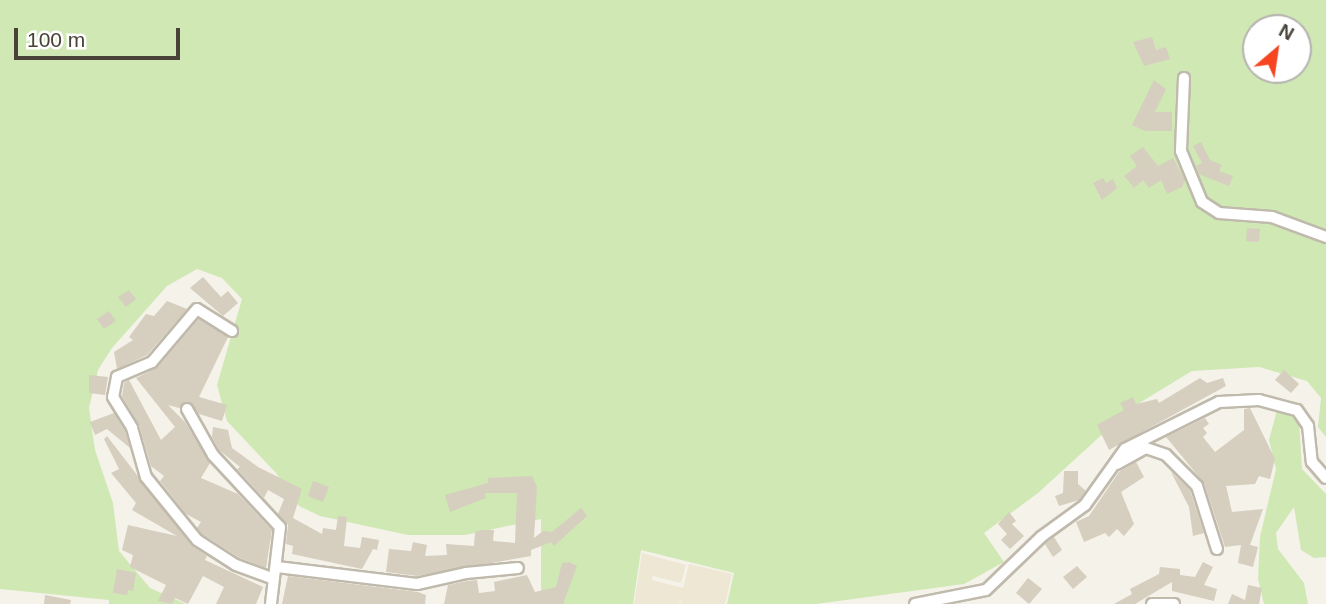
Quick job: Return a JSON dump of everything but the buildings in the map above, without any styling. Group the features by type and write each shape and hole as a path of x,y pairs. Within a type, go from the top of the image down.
{"street":[{"path":"1184,78 1181,151 1202,202 1219,213 1285,219 1326,237"},
{"path":"232,331 206,311 195,310 156,359 117,377 113,397 132,428 146,477 197,540 236,565 274,579"},
{"path":"915,604 970,596 994,585 1041,537 1085,505 1104,475 1133,443 1219,402 1248,399 1284,404 1300,413 1308,426 1312,462 1326,478"},
{"path":"187,409 213,455 271,515 282,532 271,604"},
{"path":"1104,475 1140,450 1162,451 1194,481 1217,549"},
{"path":"277,567 417,584 518,568"},
{"path":"1158,604 1174,604"}],"shaded area":[{"path":"642,553 686,565 681,583 653,576 652,580 683,588 689,564 732,574 725,604 680,604 682,595 679,604 634,604"}],"green space":[{"path":"0,0 1326,0 1326,437 1318,427 1321,398 1307,381 1259,367 1192,371 1131,408 1038,493 984,533 1004,562 964,584 816,604 727,604 734,573 641,550 633,604 541,604 541,519 465,535 408,535 320,516 299,506 276,473 227,421 217,385 242,299 222,278 197,269 167,286 112,348 98,370 89,408 95,450 113,503 119,551 150,588 186,604 109,604 109,600 0,589"},
{"path":"1277,410 1299,420 1302,469 1326,494 1326,557 1314,558 1301,550 1294,507 1276,533 1278,549 1304,583 1308,604 1264,604 1258,579 1260,537 1276,469 1269,440"}]}
